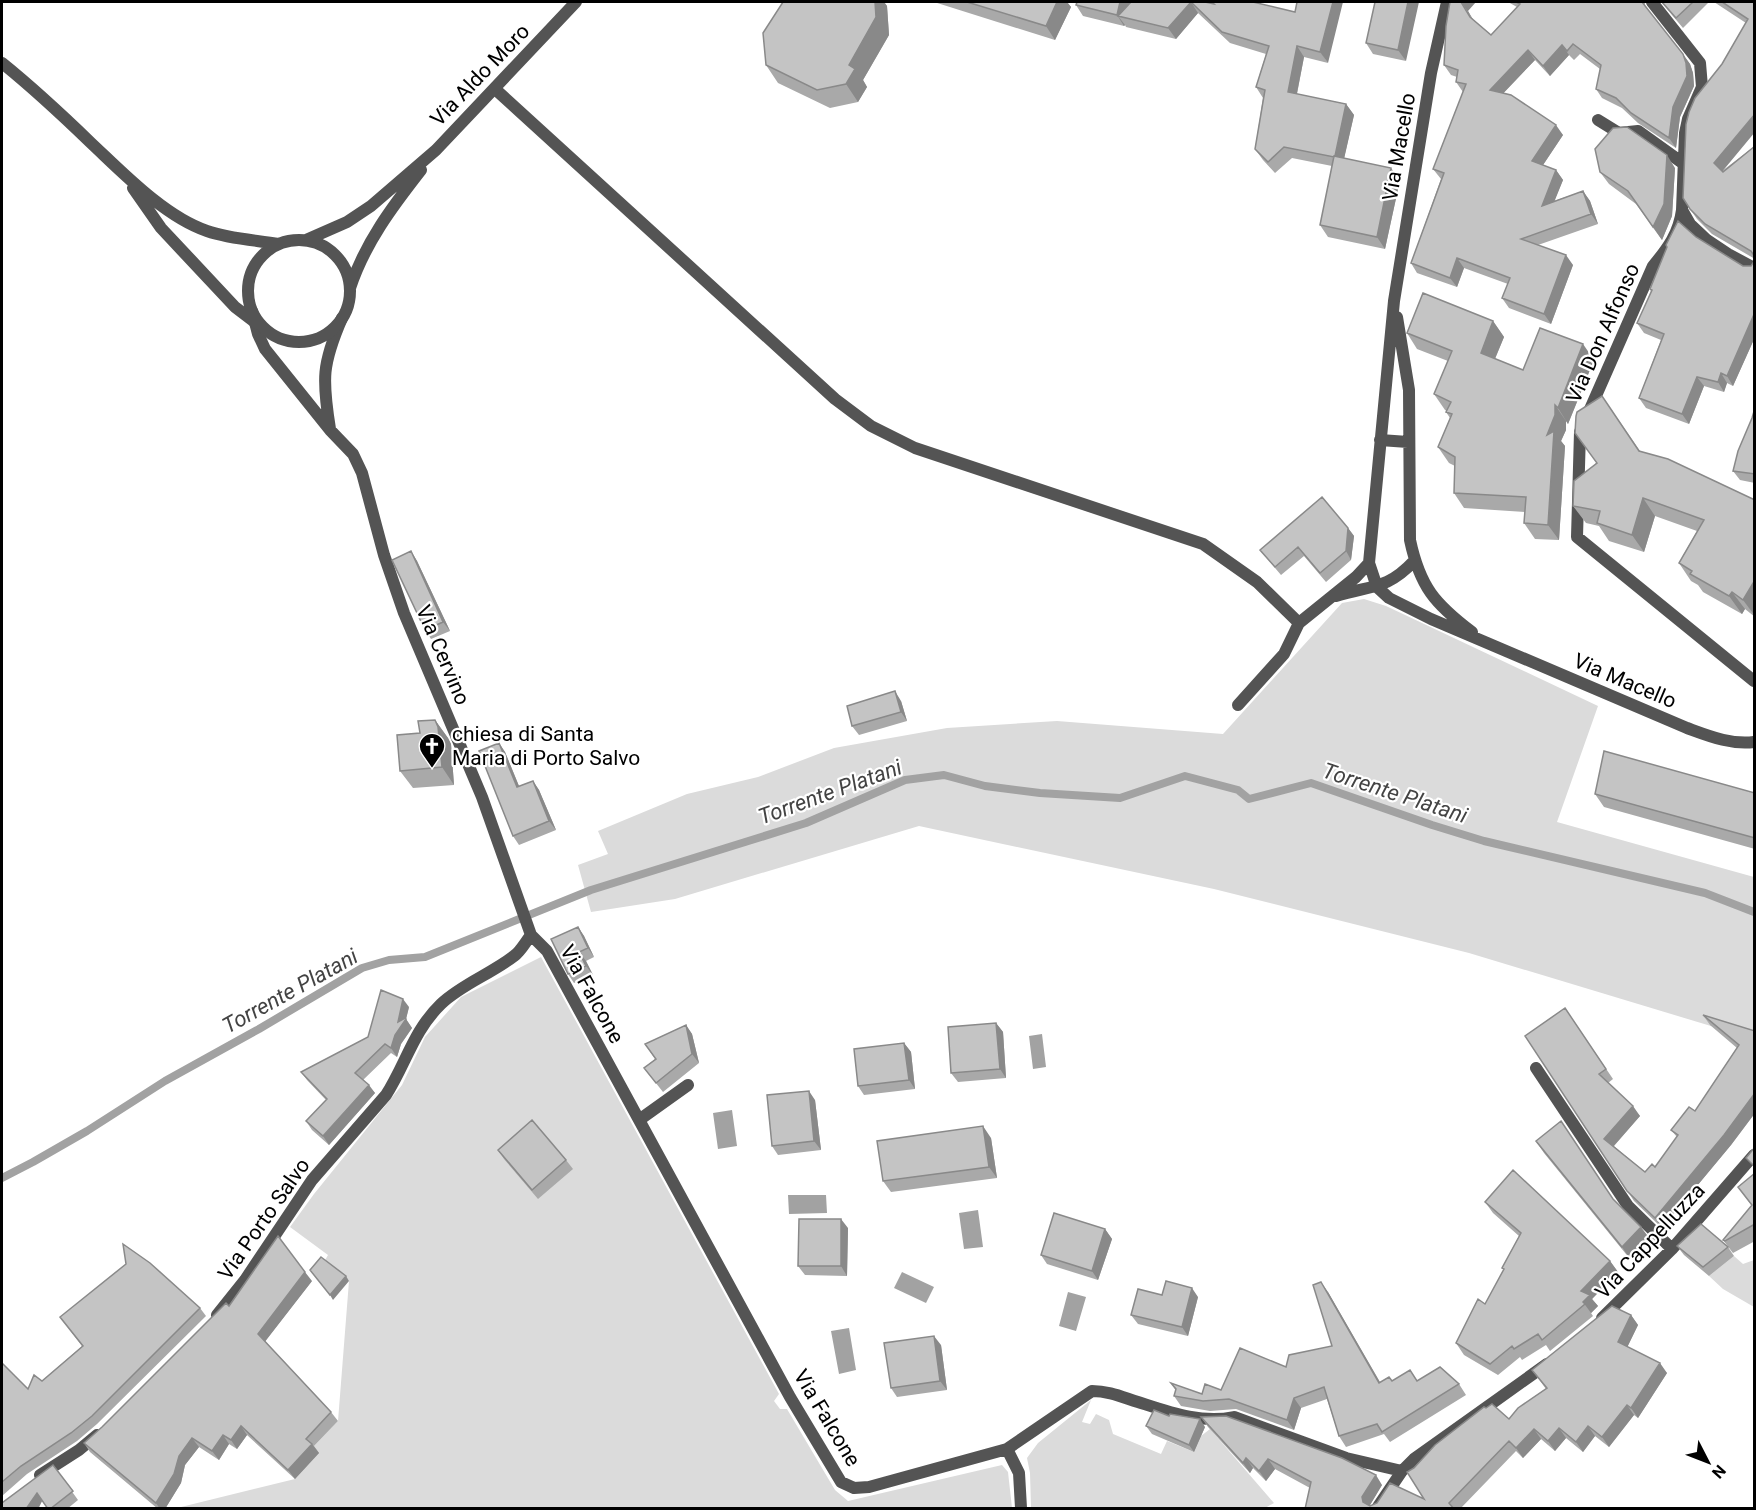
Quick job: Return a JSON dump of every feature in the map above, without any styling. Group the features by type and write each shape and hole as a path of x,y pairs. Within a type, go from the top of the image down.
{"street":[{"name":"Via Aldo Moro","path":"436,150 576,2"},
{"name":"Via Macello","path":"1369,562 1394,301 1431,74 1447,2"},
{"name":"Via Don Alfonso","path":"1652,2 1700,63 1702,87 1688,119 1685,133 1680,227 1668,248 1653,266 1580,432 1577,537 1755,681"},
{"path":"2,63 128,179 186,222 235,239 279,244"},
{"path":"495,88 835,399 871,426 915,448 1203,544 1257,582 1299,623"},
{"path":"1598,120 1620,133 1638,131 1684,164"},
{"path":"306,240 347,222 371,206 436,150"},
{"path":"330,430 324,382 330,347 349,301 350,289 358,266 384,217 436,150"},
{"path":"128,179 160,228 235,307 282,339 305,342 326,334 342,318"},
{"path":"1682,210 1690,224 1707,240 1755,268"},
{"path":"256,320 248,298 251,272 258,260 279,244 297,240 317,243 336,257 343,266 350,289"},
{"path":"1394,301 1409,390 1410,540 1414,561 1424,586 1444,610 1484,642"},
{"name":"Via Cervino","path":"256,320 258,334 269,355 330,430 353,454 362,473 384,555 404,613 482,797 531,934"},
{"path":"1380,440 1408,442"},
{"path":"1327,599 1355,590 1377,587 1402,574 1414,561"},
{"path":"1238,705 1284,654 1299,623 1356,577 1369,562"},
{"path":"1369,562 1377,587"},
{"name":"Via Macello","path":"1377,587 1389,598 1431,619 1688,728 1722,740 1755,742"},
{"name":"Via Falcone","path":"531,934 547,951 790,1397 841,1482 854,1488 869,1487 1007,1449 1092,1391 1107,1391 1197,1419 1218,1420 1234,1417 1346,1458 1402,1472"},
{"name":"Via Porto Salvo","path":"211,1323 245,1280 312,1180 386,1095 414,1039 429,1017 443,1002 515,956 531,934"},
{"path":"1536,1068 1628,1206 1672,1249"},
{"path":"639,1120 688,1085"},
{"name":"Via Cappelluzza","path":"1597,1323 1614,1309 1672,1249 1755,1155"},
{"path":"1377,1509 1402,1472 1414,1459 1554,1359"},
{"path":"32,1480 79,1450 110,1423"},
{"path":"1007,1449 1019,1473 1021,1509"}],"shaded area":[{"path":"1364,599 1386,606 1598,706 1557,822 1754,877 1754,1039 1469,953 1214,889 919,826 675,899 591,912 578,865 608,854 598,831 687,794 758,777 834,748 947,728 1057,721 1223,734 1342,603"},
{"path":"541,957 779,1394 774,1401 780,1409 787,1409 835,1490 848,1501 1002,1465 1008,1472 1012,1508 177,1508 295,1479 318,1454 312,1448 338,1421 349,1281 324,1262 328,1255 290,1227 402,1085 425,1037 461,997"},
{"path":"1042,1034 1046,1067 1033,1069 1029,1036"},
{"path":"732,1110 737,1146 718,1149 713,1113"},
{"path":"788,1195 826,1195 827,1213 789,1214"},
{"path":"978,1210 983,1247 964,1249 959,1213"},
{"path":"1734,1256 1743,1264 1754,1260 1754,1307 1723,1289 1709,1276"},
{"path":"902,1272 934,1287 926,1303 894,1288"},
{"path":"1068,1292 1086,1297 1076,1331 1059,1326"},
{"path":"849,1328 856,1370 839,1374 831,1331"},
{"path":"1091,1400 1082,1422 1090,1424 1096,1414 1109,1420 1113,1434 1161,1454 1167,1441 1194,1452 1201,1436 1210,1429 1274,1503 1265,1508 1031,1508 1027,1458 1038,1443"}],"building":[{"path":"783,2 875,2 876,17 849,65 855,69 846,84 817,90 766,65 763,33"},
{"path":"967,2 1057,2 1046,26"},
{"path":"1077,2 1120,2 1117,15 1076,5"},
{"path":"1131,2 1191,2 1168,28 1118,16"},
{"path":"1191,2 1214,4 1212,2 1253,2 1295,12 1297,2 1333,2 1320,52 1297,46 1288,92 1346,104 1334,157 1284,147 1268,162 1255,149 1265,90 1256,87 1269,46 1222,32"},
{"path":"1375,2 1408,2 1398,50 1366,43"},
{"path":"1450,2 1461,2 1470,17 1491,35 1520,4 1516,2 1642,2 1683,54 1686,63 1687,76 1673,107 1669,138 1631,113 1616,98 1596,89 1601,65 1573,44 1567,51 1562,45 1543,66 1528,50 1490,90 1511,95 1556,125 1532,161 1556,170 1542,206 1583,191 1591,214 1521,239 1566,255 1544,314 1502,298 1510,278 1457,258 1450,278 1411,263 1444,173 1433,169 1466,84 1456,82 1458,70 1444,65"},
{"path":"1662,2 1693,2 1676,18"},
{"path":"1722,2 1755,2 1755,114 1714,163 1723,172 1755,146 1755,257 1751,251 1705,224 1683,198 1686,124 1689,112 1695,98 1722,64 1748,19"},
{"path":"1627,127 1667,155 1664,204 1653,227 1628,191 1600,172 1595,149 1613,128"},
{"path":"1334,156 1391,168 1377,237 1320,225"},
{"path":"1678,221 1696,237 1743,266 1751,266 1755,260 1755,312 1727,376 1721,373 1718,382 1697,377 1682,414 1639,398 1664,334 1637,323 1652,290 1650,289 1666,245"},
{"path":"1423,293 1493,321 1481,353 1523,370 1540,328 1583,344 1558,408 1555,405 1555,415 1547,435 1554,431 1548,525 1524,523 1526,497 1454,493 1455,457 1438,447 1452,414 1446,412 1451,402 1434,394 1452,351 1407,333"},
{"path":"1602,396 1639,451 1668,459 1755,500 1755,580 1743,600 1732,592 1729,596 1690,574 1692,571 1679,563 1704,520 1643,498 1632,535 1597,523 1600,511 1573,506 1574,481 1597,463 1575,433 1577,412"},
{"path":"1755,408 1755,474 1733,471 1738,451"},
{"path":"1322,497 1348,528 1346,551 1320,573 1298,547 1275,567 1260,550"},
{"path":"411,551 443,622 425,630 392,560"},
{"path":"895,691 901,712 852,726 847,706"},
{"path":"435,720 438,727 442,767 400,771 397,735 420,733 418,721"},
{"path":"499,743 517,787 533,781 549,821 513,836 479,751"},
{"path":"1604,751 1755,793 1755,838 1595,794"},
{"path":"578,927 588,948 579,952 586,966 568,974 551,939"},
{"path":"381,990 403,999 398,1022 406,1019 395,1035 391,1048 385,1044 355,1073 369,1085 323,1136 306,1121 327,1099 301,1072 368,1037"},
{"path":"1565,1008 1606,1069 1599,1074 1633,1106 1604,1139 1645,1172 1652,1164 1655,1167 1678,1135 1671,1130 1689,1107 1695,1111 1739,1045 1703,1015 1755,1031 1755,1093 1724,1135 1655,1218 1627,1191 1525,1036"},
{"path":"996,1023 1000,1069 951,1073 948,1027"},
{"path":"686,1025 692,1054 656,1083 644,1068 656,1059 645,1044"},
{"path":"904,1043 909,1080 858,1086 854,1049"},
{"path":"809,1091 814,1141 772,1146 767,1095"},
{"path":"532,1120 566,1160 532,1190 498,1150"},
{"path":"1561,1121 1613,1199 1641,1227 1622,1247 1536,1141"},
{"path":"983,1126 989,1167 883,1181 877,1141"},
{"path":"1755,1147 1755,1167 1746,1158"},
{"path":"1513,1170 1610,1261 1581,1291 1590,1295 1583,1302 1585,1304 1542,1340 1538,1334 1514,1349 1512,1346 1490,1364 1456,1343 1478,1299 1485,1304 1521,1233 1485,1202"},
{"path":"1755,1173 1755,1224 1725,1241 1723,1240 1752,1205 1738,1187"},
{"path":"1054,1213 1105,1229 1092,1271 1041,1255"},
{"path":"799,1219 841,1219 841,1266 798,1266"},
{"path":"1701,1224 1728,1247 1703,1267 1677,1246"},
{"path":"278,1236 305,1272 258,1334 331,1412 306,1439 312,1444 288,1470 241,1426 231,1440 223,1435 212,1451 192,1438 179,1456 174,1474 156,1503 84,1443 226,1303 229,1306"},
{"path":"123,1244 150,1263 200,1308 92,1416 2,1482 2,1363 28,1389 34,1375 42,1381 83,1346 60,1317 126,1264"},
{"path":"321,1257 346,1276 330,1295 310,1270"},
{"path":"1166,1281 1192,1288 1182,1327 1131,1315 1138,1289 1162,1295"},
{"path":"1321,1282 1379,1383 1389,1377 1392,1381 1410,1370 1417,1381 1440,1367 1459,1384 1382,1432 1377,1424 1339,1436 1324,1387 1294,1398 1287,1420 1229,1399 1203,1401 1174,1396 1176,1389 1171,1383 1202,1394 1205,1384 1221,1390 1240,1348 1286,1367 1289,1355 1332,1346 1313,1285"},
{"path":"1612,1306 1631,1315 1618,1342 1660,1363 1631,1408 1627,1405 1602,1437 1588,1426 1576,1442 1559,1428 1548,1441 1534,1429 1516,1448 1509,1441 1449,1503 1454,1509 1305,1509 1311,1482 1268,1459 1259,1471 1246,1458 1243,1463 1201,1417 1226,1416 1342,1458 1376,1475 1362,1497 1363,1502 1370,1506 1377,1503 1390,1483 1424,1499 1407,1472 1414,1468 1435,1445 1484,1407 1492,1404 1509,1419 1518,1408 1547,1388 1532,1370"},
{"path":"934,1336 940,1381 891,1388 884,1343"},
{"path":"1154,1410 1169,1416 1170,1414 1200,1419 1189,1445 1146,1426"},
{"path":"53,1465 73,1491 50,1509 37,1493 26,1509 2,1509 2,1503"}],"waterway":[{"name":"Torrente Platani","path":"2,1178 87,1131 165,1081 362,968 389,960 425,957 591,890 806,823 905,780 944,775 985,786 1040,793 1120,798 1185,776 1238,790 1249,799 1311,783 1484,841 1705,893 1754,912"}],"place":[{"name":"chiesa di Santa Maria di Porto Salvo","path":"432,769"}]}
